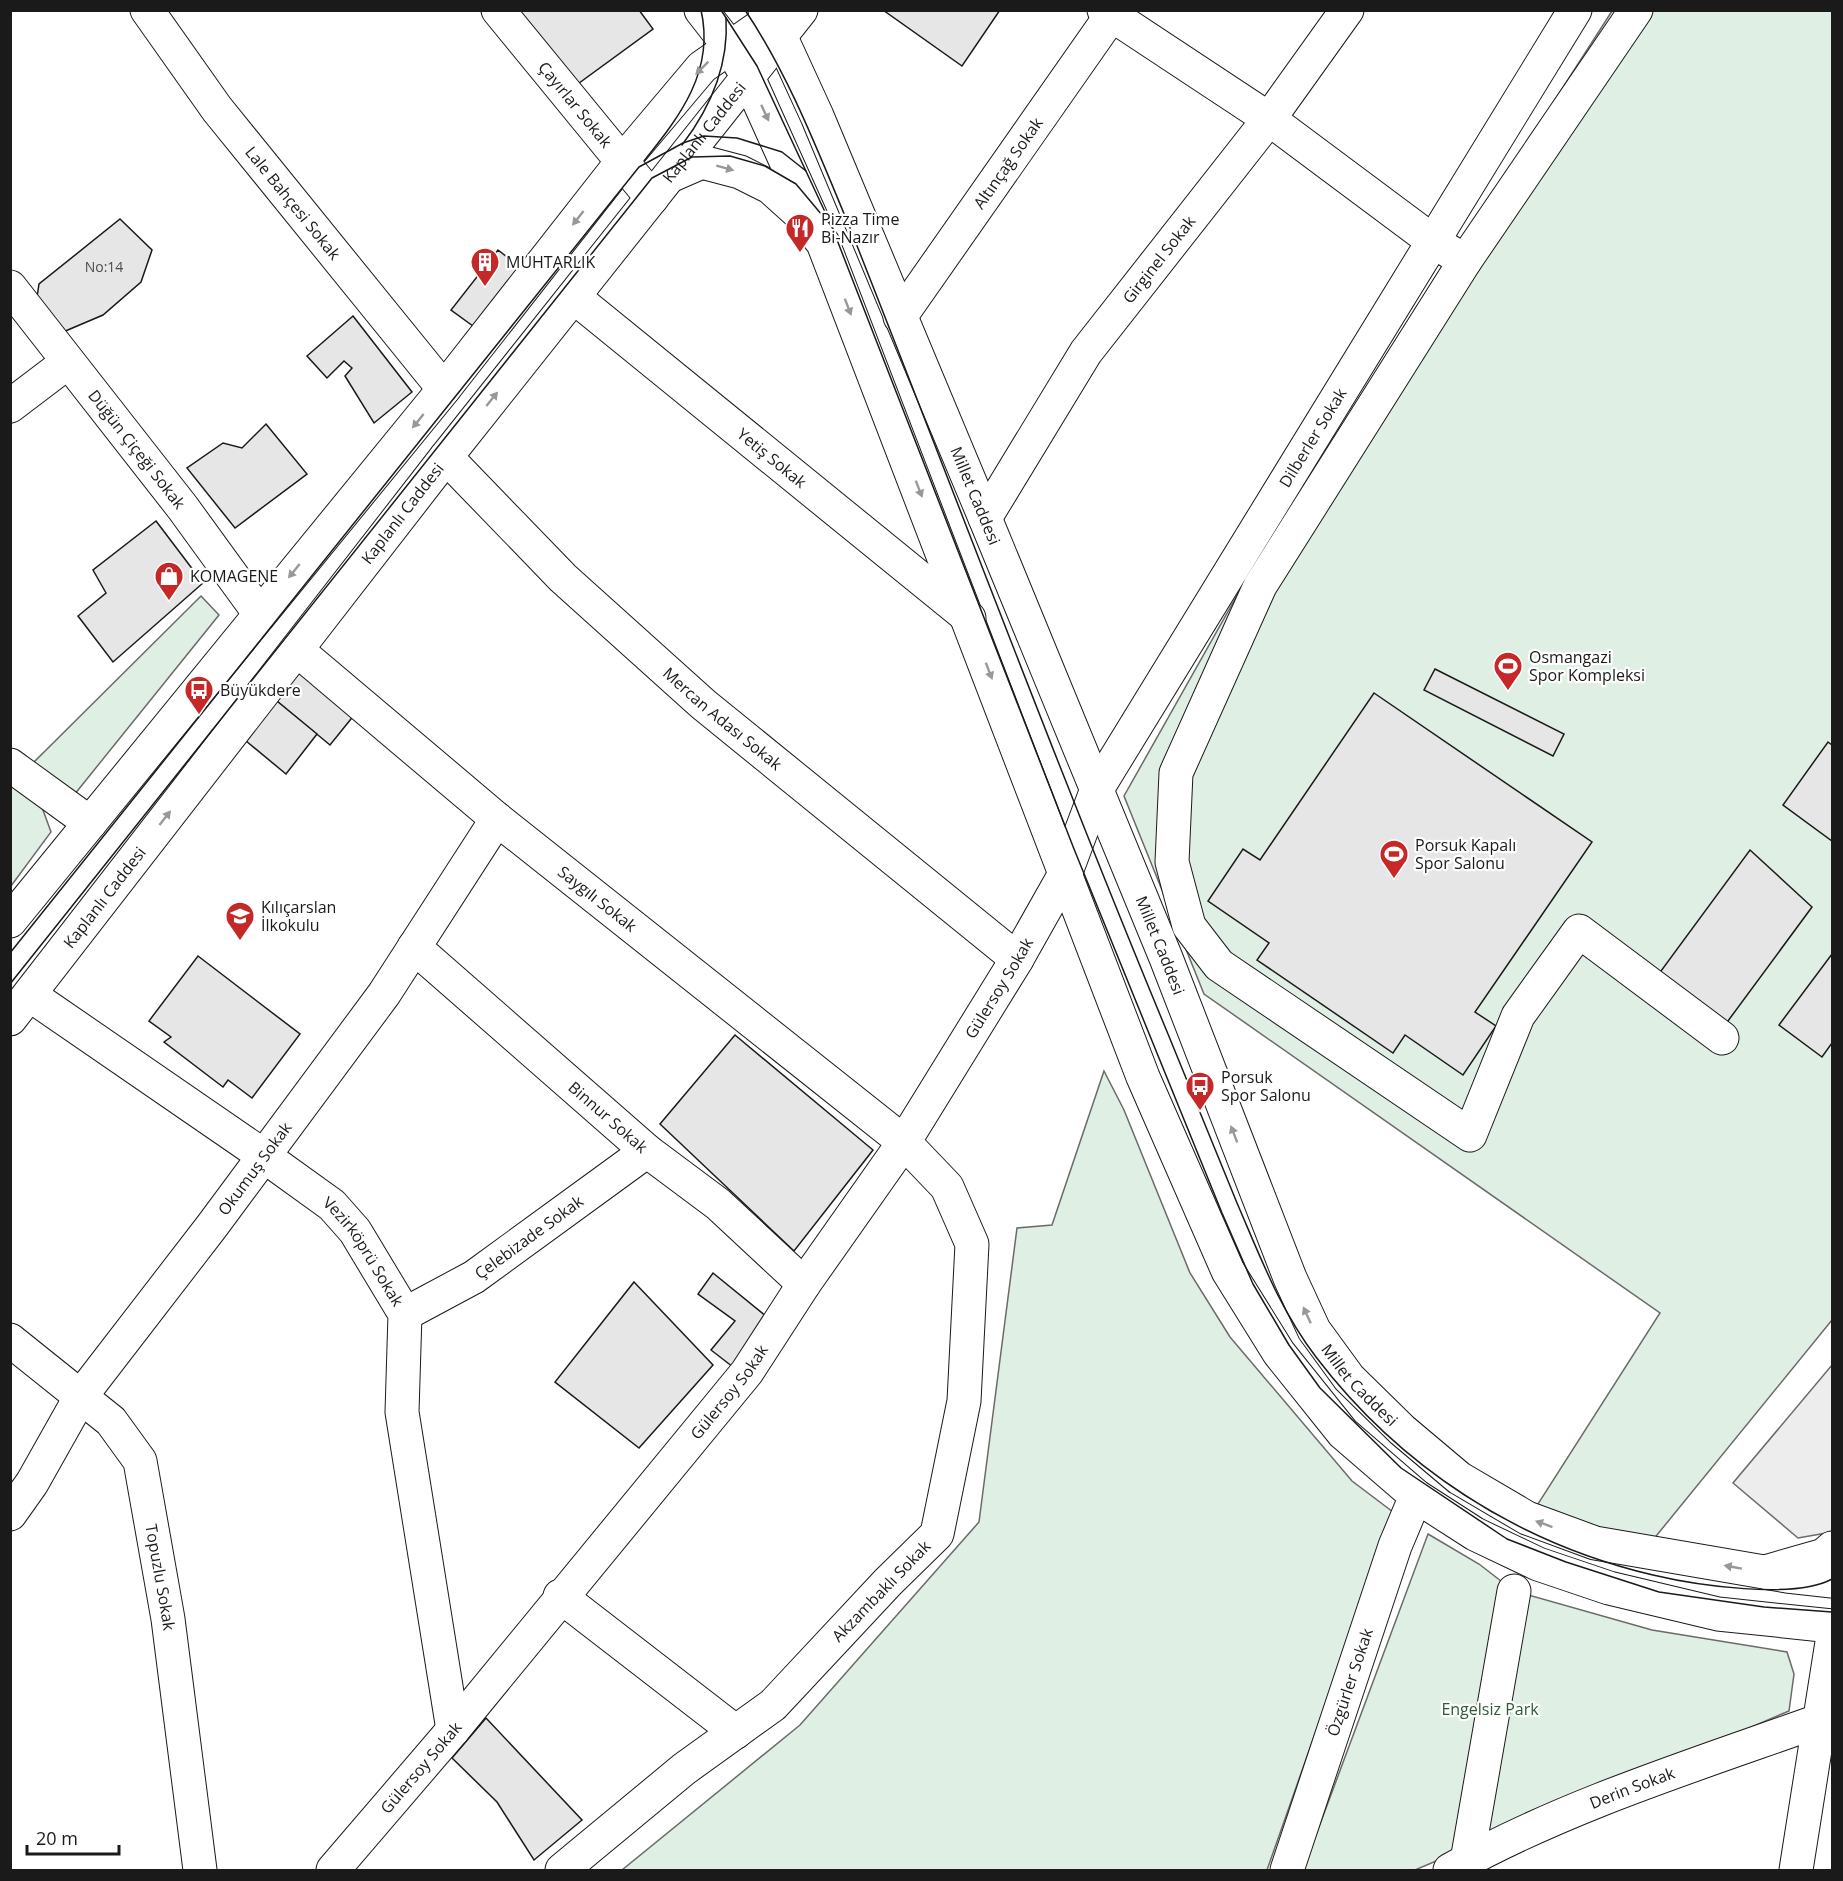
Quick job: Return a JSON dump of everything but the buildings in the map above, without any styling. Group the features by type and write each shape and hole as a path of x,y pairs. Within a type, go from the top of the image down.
{"street":[{"name":"Lale Bahçesi Sokak","path":"147,10 217,109 444,389"},
{"name":"Çayırlar Sokak","path":"498,10 621,163 661,187"},
{"path":"700,10 729,46 748,77 823,243 969,618 1143,1077 1228,1271 1279,1353 1343,1432 1416,1496 1496,1544 1538,1564 1609,1588 1718,1614 1833,1626"},
{"name":"Girginel Sokak","path":"985,518 1086,352 1269,119 1347,10"},
{"name":"Dilberler Sokak","path":"1066,872 1097,789 1575,10"},
{"path":"1636,10 1466,261 1260,586 1176,773 1172,862 1190,926 1219,965 1470,1135 1518,1016 1579,931 1722,1038"},
{"path":"1110,12 1269,119 1434,242 1466,261"},
{"name":"Altınçağ Sokak","path":"900,317 1110,12"},
{"path":"10,921 444,389 621,163 702,67 729,46 780,17"},
{"name":"Millet Caddesi","path":"780,17 817,116 1171,969 1290,1278 1314,1330 1349,1378 1402,1430 1459,1478 1527,1518 1595,1543 1765,1572 1833,1581"},
{"name":"Kaplanlı Caddesi","path":"20,1007 446,457 748,77 780,17"},
{"path":"661,187 702,162 740,172 770,187 799,213 823,243"},
{"name":"Düğün Çiçeği Sokak","path":"10,287 183,508 260,614"},
{"name":"Yetiş Sokak","path":"574,297 969,618"},
{"path":"10,406 68,362"},
{"name":"Mercan Adası Sokak","path":"446,457 563,578 703,704 1017,959"},
{"name":"Saygılı Sokak","path":"297,650 497,819 904,1142"},
{"path":"10,765 90,823"},
{"name":"Okumuş Sokak","path":"10,1514 32,1483 81,1396 384,994 497,819"},
{"name":"Gülersoy Sokak","path":"333,1870 453,1730 560,1596 747,1372 804,1284 904,1142 1017,959 1066,872"},
{"name":"Binnur Sokak","path":"414,947 647,1151 718,1204 804,1284"},
{"name":"Vezirköprü Sokak","path":"20,1007 264,1155 332,1205 355,1231 405,1314 402,1412 453,1730"},
{"name":"Akzambaklı Sokak","path":"562,1870 684,1769 773,1706 888,1582 937,1534 964,1401 972,1244 947,1187 904,1142"},
{"name":"Çelebizade Sokak","path":"405,1314 474,1277 647,1151"},
{"name":"Topuzlu Sokak","path":"10,1340 111,1421 140,1461 168,1619 200,1870"},
{"name":"Özgürler Sokak","path":"1287,1870 1395,1546 1416,1496"},
{"path":"1765,1572 1824,1556 1833,1548"},
{"path":"1458,1866 1514,1591"},
{"path":"560,1596 736,1732"},
{"path":"1796,1870 1833,1642"},
{"name":"Derin Sokak","path":"1458,1866 1505,1839 1687,1768 1821,1720"}],"green space":[{"name":"Osmangazi Spor Kompleksi","path":"1612,11 1832,11 1832,1320 1648,1546 1536,1507 1660,1313 1204,994 1124,796 1243,585"},
{"path":"201,596 219,615 70,800 34,762"},
{"path":"11,782 36,791 51,832 11,886"},
{"path":"1104,1071 1124,1110 1190,1273 1230,1337 1352,1481 1393,1512 1267,1870 622,1870 800,1725 979,1522 1017,1228 1052,1225"},
{"name":"Engelsiz Park","path":"1428,1534 1479,1564 1514,1591 1652,1630 1787,1652 1794,1674 1789,1711 1415,1870 1303,1870"}],"shaded area":[{"path":"1832,1365 1832,1532 1798,1538 1733,1483"}],"tram line":[{"path":"644,161 682,110 699,73 704,32 701,10"},
{"path":"721,10 757,66 832,227 1074,849 1222,1213 1253,1284 1289,1345 1320,1388 1401,1468 1507,1539 1566,1562 1659,1592 1764,1607 1832,1612"},
{"path":"745,10 790,89 827,172 1127,934 1254,1243 1281,1302 1303,1339 1349,1397 1385,1433 1424,1466 1465,1495 1509,1521 1555,1543 1603,1561 1693,1583 1770,1590 1794,1589 1832,1579"},
{"path":"682,145 702,116 716,85 724,53 726,18"},
{"path":"10,953 639,167 683,143 704,136 737,138 782,152 806,171"},
{"path":"10,984 652,178 692,157 730,156 765,166 796,184 822,215"}],"place":[{"name":"Pizza Time Bi-Nazır","path":"800,254"},
{"name":"MUHTARLIK","path":"485,288"},
{"name":"KOMAGENE","path":"169,602"},
{"name":"Osmangazi Spor Kompleksi","path":"1508,692"},
{"name":"Büyükdere","path":"199,716"},
{"name":"Porsuk Kapalı Spor Salonu","path":"1394,880"},
{"name":"Kılıçarslan İlkokulu","path":"240,942"},
{"name":"Porsuk Spor Salonu","path":"1200,1112"}]}
